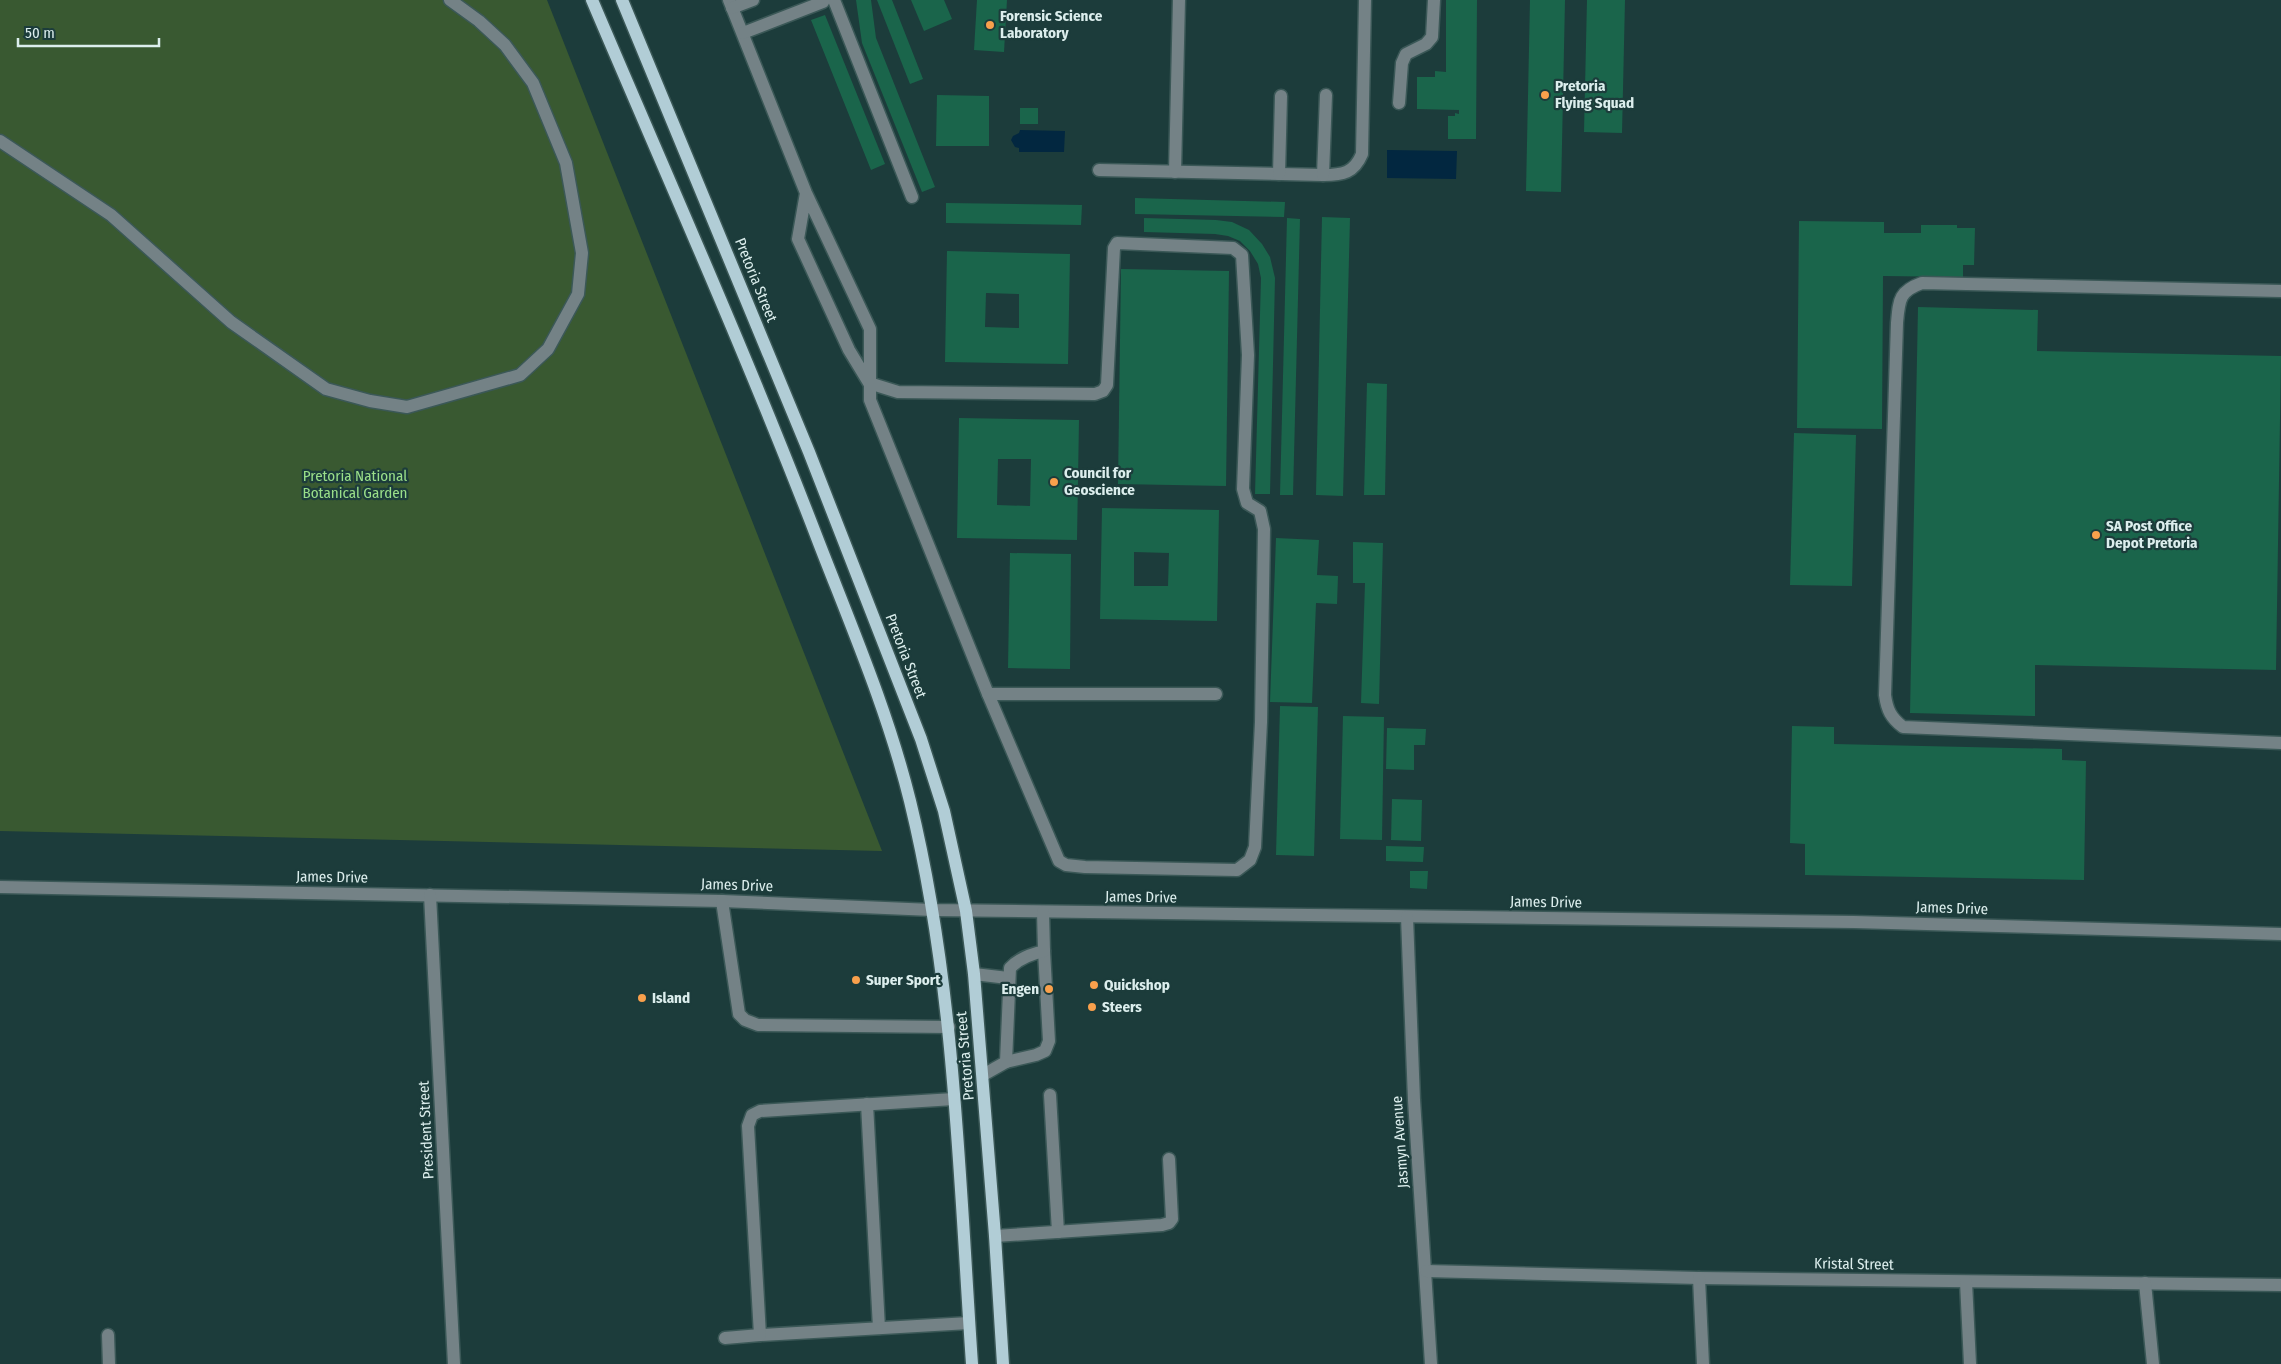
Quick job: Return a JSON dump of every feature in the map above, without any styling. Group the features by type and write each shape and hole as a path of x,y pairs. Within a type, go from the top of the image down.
{"main road":[{"name":"Pretoria Street","path":"592,0 783,451 874,684 910,799 932,910 949,1027 972,1364"},
{"name":"Pretoria Street","path":"622,0 809,452 921,739 944,811 966,911 974,974 995,1236 1003,1364"}],"street":[{"path":"0,141 111,215 231,322 326,389 370,401 408,407 520,375 548,349 578,294 582,253 566,163 533,83 505,45 479,21 450,0"},
{"path":"752,0 731,4 806,193 870,329 869,383 870,400 988,694 1059,861 1066,865 1085,866 1237,870 1250,860 1255,847 1261,722 1264,529 1260,511 1247,503 1244,489 1248,355 1242,255 1233,248 1117,243 1114,248 1107,385 1103,391 1095,394 898,392 869,383 849,350 798,239 806,193"},
{"path":"743,33 824,0"},
{"path":"834,0 912,197"},
{"path":"1175,172 1179,0"},
{"path":"1099,170 1323,175 1348,172 1357,165 1362,154 1365,0"},
{"path":"1399,103 1402,63 1406,54 1426,44 1432,37 1434,0"},
{"path":"1323,175 1326,95"},
{"path":"1279,174 1281,96"},
{"path":"2281,291 1922,283 1908,288 1899,301 1897,323 1885,695 1887,709 1893,720 1903,727 2281,743"},
{"path":"988,694 1216,694"},
{"name":"James Drive","path":"1,887 722,900 966,911 1854,922 2281,934"},
{"name":"President Street","path":"430,895 454,1364"},
{"path":"722,900 739,1014 745,1020 758,1025 949,1027"},
{"path":"983,1075 1006,1062 1045,1051 1048,1041 1043,912"},
{"name":"Jasmyn Avenue","path":"1407,917 1414,1100 1426,1271 1430,1364"},
{"path":"1006,1062 1008,978 1010,968 1014,963 1029,954 1044,951"},
{"path":"974,974 1008,978"},
{"path":"1050,1095 1058,1232"},
{"path":"760,1335 748,1126 752,1114 760,1111 954,1100"},
{"path":"868,1104 879,1328"},
{"path":"995,1236 1169,1223 1172,1218 1169,1159"},
{"name":"Kristal Street","path":"1426,1271 1698,1278 2281,1285"},
{"path":"1698,1278 1703,1364"},
{"path":"1966,1282 1970,1364"},
{"path":"2145,1283 2153,1364"},
{"path":"725,1338 969,1323"},
{"path":"108,1335 110,1364"}],"green space":[{"name":"Pretoria National Botanical Garden","path":"0,0 547,0 882,851 0,831"}],"water":[{"path":"1020,130 1065,131 1064,152 1019,152 1019,148 1015,147 1011,140"},
{"path":"1387,150 1457,151 1456,179 1387,178"}],"building":[{"path":"856,0 871,0 876,38 935,187 922,192 862,43"},
{"path":"877,0 892,0 923,79 910,84"},
{"path":"911,0 944,0 952,19 924,31"},
{"name":"Forensic Science Laboratory","path":"977,0 1007,0 1004,52 974,50"},
{"path":"1446,0 1477,0 1476,139 1448,139 1448,116 1455,116 1455,113 1459,114 1459,110 1417,109 1417,77 1435,77 1435,71 1446,72"},
{"name":"Pretoria Flying Squad","path":"1530,0 1565,0 1561,192 1526,191"},
{"path":"1587,0 1625,0 1622,133 1584,132"},
{"path":"825,15 885,164 871,170 811,20"},
{"path":"937,95 989,96 989,146 936,146"},
{"path":"1020,108 1038,108 1038,124 1020,124"},
{"path":"1135,198 1285,202 1284,217 1135,214"},
{"path":"946,203 1082,205 1081,225 946,223"},
{"path":"1322,217 1350,218 1343,496 1316,495"},
{"path":"1144,218 1232,222 1249,230 1262,244 1270,257 1275,278 1270,494 1255,494 1261,278 1258,264 1250,251 1240,241 1228,236 1144,232"},
{"path":"1287,218 1300,219 1293,495 1280,495"},
{"path":"1799,221 1884,222 1884,233 1921,233 1921,225 1957,225 1957,228 1975,228 1974,265 1963,265 1963,277 1883,276 1882,429 1797,428"},
{"path":"947,251 1070,254 1068,364 945,362","holes":["986,293 1019,294 1019,328 985,327"]},
{"path":"1121,269 1229,271 1226,486 1118,484"},
{"name":"SA Post Office Depot Pretoria","path":"1918,307 2038,310 2037,351 2281,356 2276,670 2035,665 2035,716 1910,713"},
{"path":"1367,383 1387,384 1385,495 1364,495"},
{"name":"Council for Geoscience","path":"959,418 1079,420 1077,540 957,538","holes":["998,459 1031,459 1030,506 997,505"]},
{"path":"1794,433 1856,435 1852,586 1790,585"},
{"name":"Council for Geoscience","path":"1102,508 1219,510 1217,621 1100,619","holes":["1134,552 1169,553 1168,586 1134,586"]},
{"path":"1276,538 1319,540 1317,575 1338,576 1337,604 1316,603 1312,703 1270,702"},
{"path":"1353,542 1383,543 1379,704 1361,703 1365,583 1353,583"},
{"path":"1010,553 1071,554 1070,669 1008,668"},
{"path":"1280,706 1318,707 1314,856 1276,855"},
{"path":"1343,716 1384,717 1382,840 1340,839"},
{"path":"1792,726 1834,727 1834,744 2062,749 2062,760 2086,761 2084,880 1805,875 1805,844 1790,843"},
{"path":"1387,728 1426,729 1425,745 1414,745 1414,770 1386,769"},
{"path":"1392,799 1422,800 1421,841 1391,840"},
{"path":"1386,846 1424,847 1423,862 1386,861"},
{"path":"1410,871 1428,871 1427,889 1410,888"}],"place":[{"name":"Forensic Science Laboratory","path":"990,25"},
{"name":"Pretoria Flying Squad","path":"1545,95"},
{"name":"Council for Geoscience","path":"1054,482"},
{"name":"SA Post Office Depot Pretoria","path":"2096,535"},
{"name":"Super Sport","path":"856,980"},
{"name":"Quickshop","path":"1094,985"},
{"name":"Engen","path":"1049,989"},
{"name":"Island","path":"642,998"},
{"name":"Steers","path":"1092,1007"}]}
